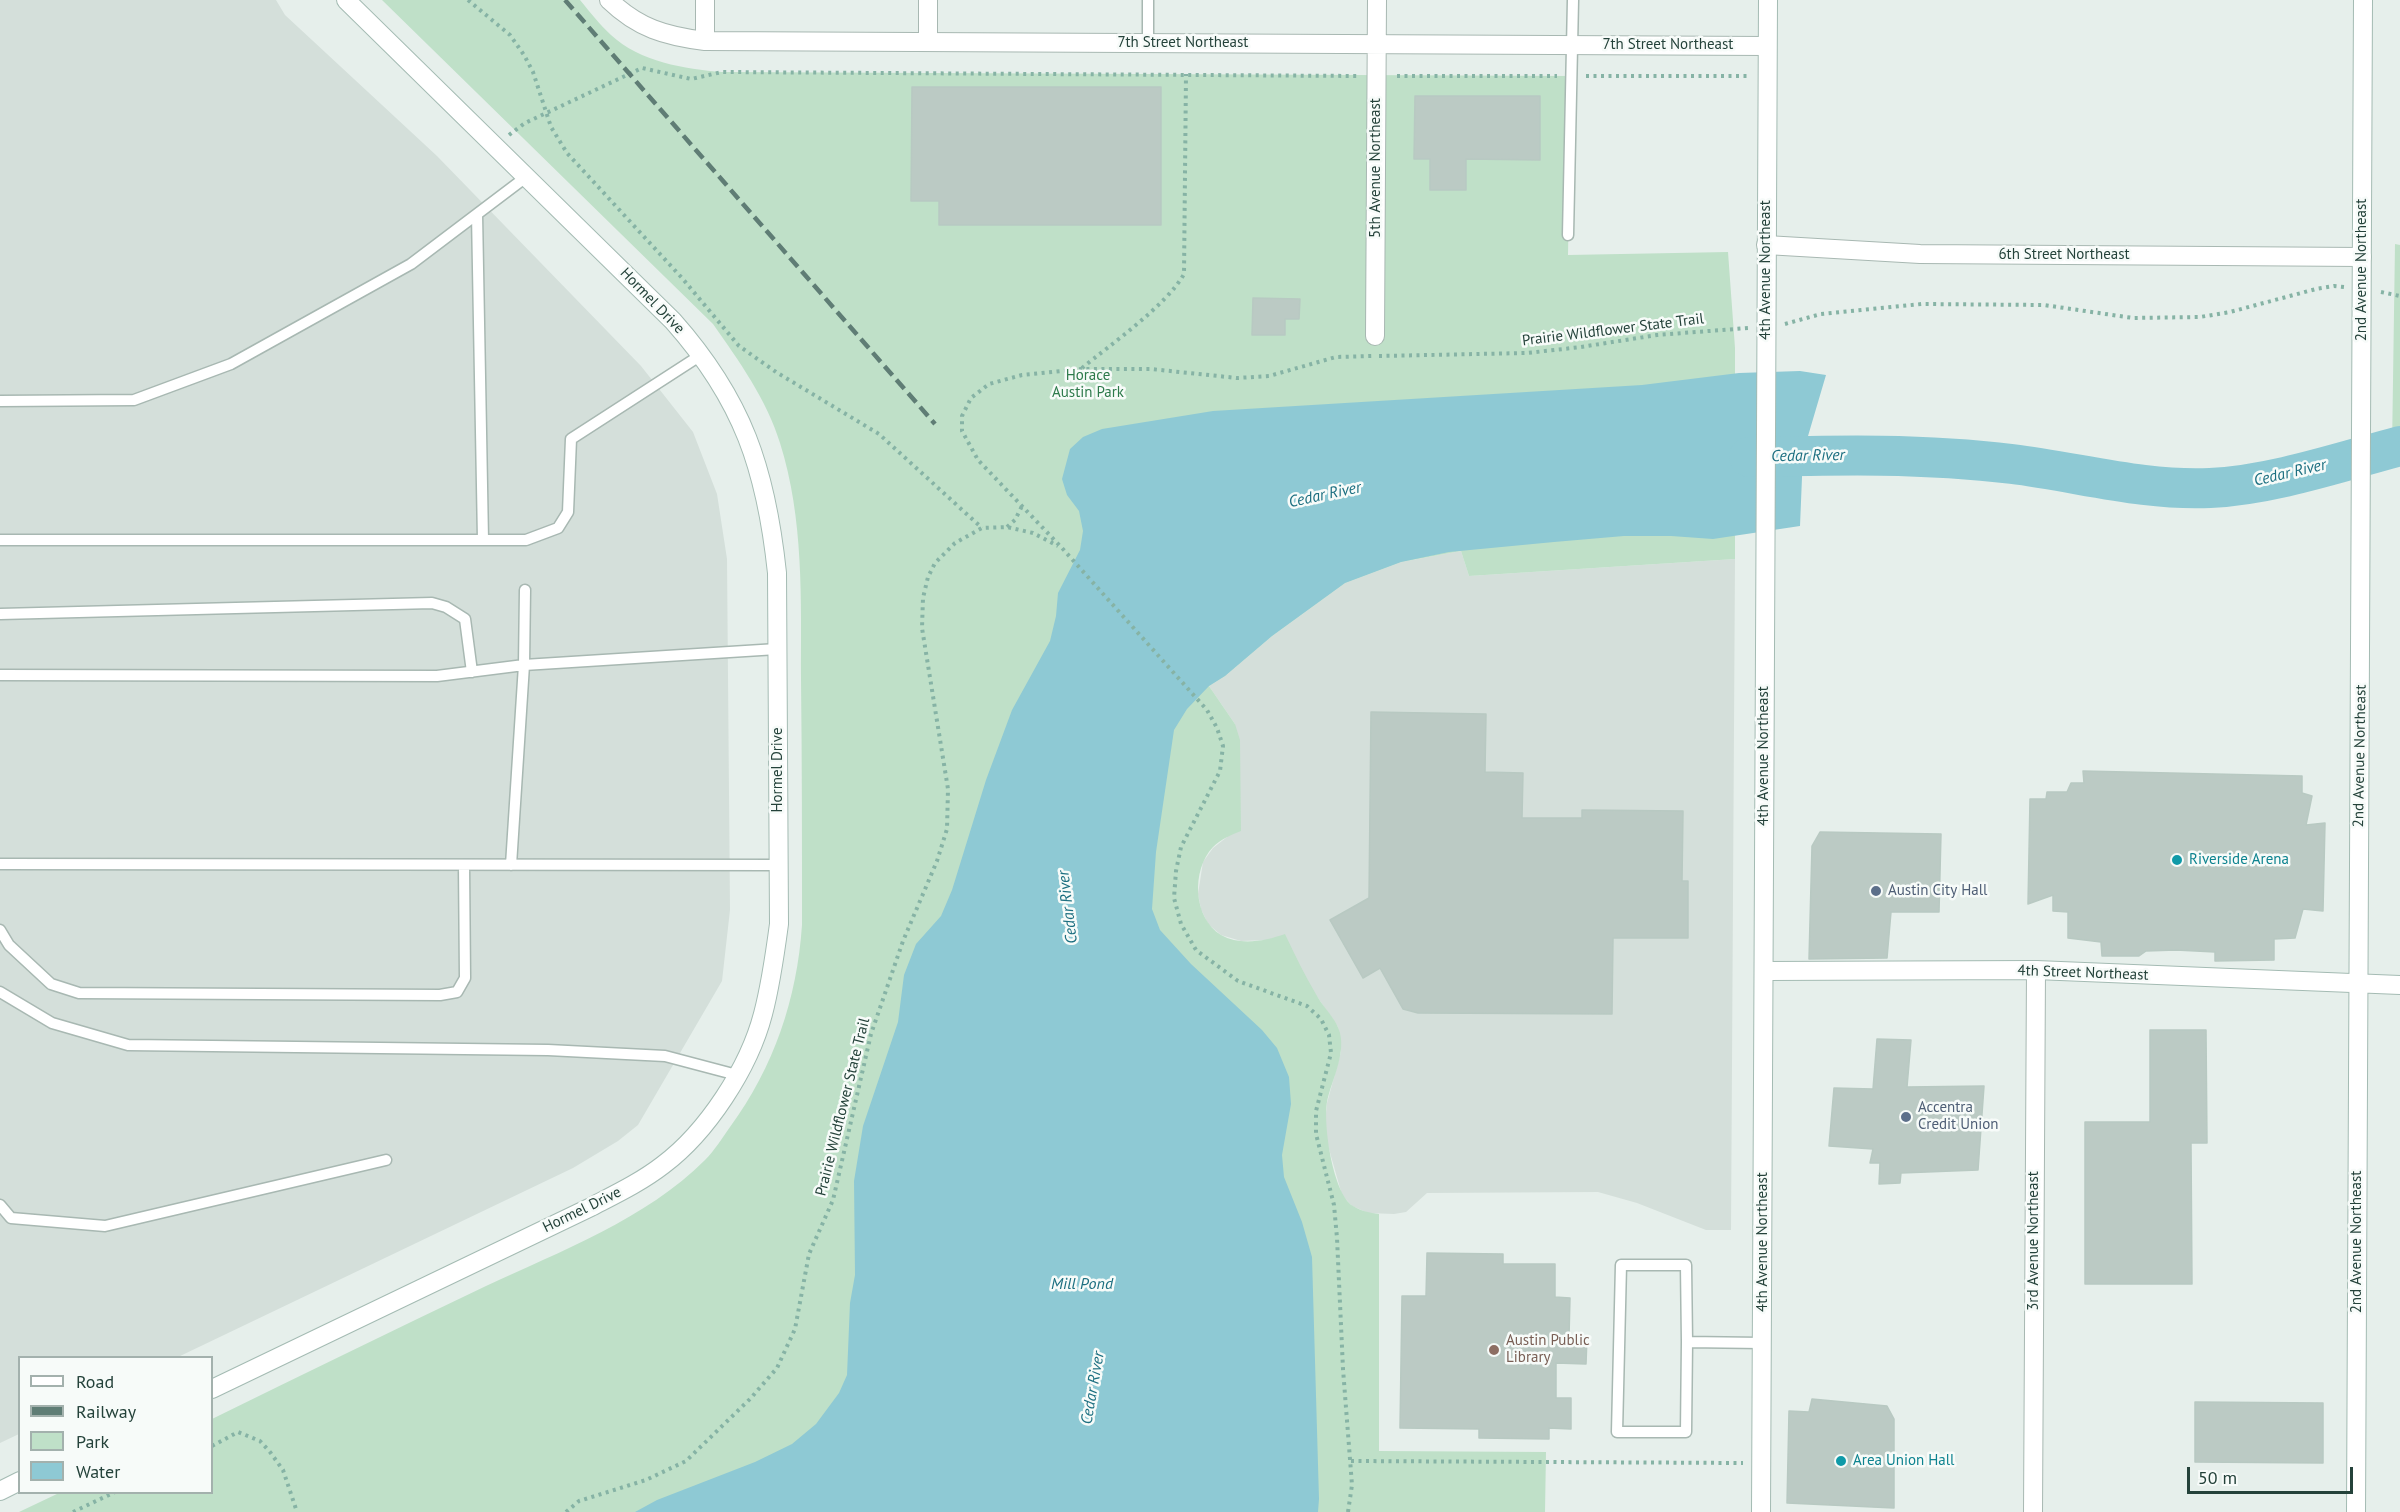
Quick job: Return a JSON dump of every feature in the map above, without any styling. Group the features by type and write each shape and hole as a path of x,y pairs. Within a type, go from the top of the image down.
{"street":[{"name":"Hormel Drive","path":"213,1389 629,1187 664,1164 698,1131 727,1093 749,1053 763,1016 774,967 779,924 777,573 772,526 764,489 742,421 726,391 701,355 645,291 346,0"},
{"name":"7th Street Northeast","path":"609,0 646,27 673,37 705,41 1767,46"},
{"path":"705,0 705,41"},
{"path":"928,0 928,42"},
{"name":"5th Avenue Northeast","path":"1375,336 1377,0"},
{"name":"4th Avenue Northeast","path":"1761,1512 1768,0"},
{"name":"2nd Avenue Northeast","path":"2356,1512 2363,0"},
{"name":"6th Street Northeast","path":"1766,245 1920,254 2362,257"},
{"name":"4th Street Northeast","path":"1765,971 2036,970 2400,985"},
{"name":"3rd Avenue Northeast","path":"2033,1512 2036,970"},
{"path":"0,1491 18,1482"}],"lane":[{"path":"1148,0 1148,42"},
{"path":"1568,235 1573,0"},
{"path":"0,401 134,400 231,364 411,264 526,177"},
{"path":"477,214 483,540"},
{"path":"0,540 526,540 558,528 568,512 571,439 701,355"},
{"path":"512,865 524,665 525,590"},
{"path":"0,614 432,603 446,607 465,619 471,672"},
{"path":"0,675 438,676 524,665 777,649"},
{"path":"0,864 779,865"},
{"path":"0,930 9,945 51,984 79,993 440,995 457,992 465,978 464,864"},
{"path":"0,992 52,1023 128,1045 548,1050 665,1056 737,1075"},
{"path":"0,1205 10,1218 105,1226 386,1160"},
{"path":"1621,1265 1686,1265 1687,1342 1686,1432 1617,1432 1621,1265"},
{"path":"1687,1342 1762,1343"}],"path":[{"path":"468,0 510,35 524,55 533,72 545,114 567,153 682,278 739,346 776,372 879,434 982,528"},
{"path":"496,148 517,128 642,68 691,79 722,72 1767,76"},
{"path":"1081,369 1144,317 1178,285 1184,274 1185,74"},
{"name":"Prairie Wildflower State Trail","path":"1348,1512 1352,1485 1334,1205 1316,1134 1316,1111 1331,1053 1329,1035 1321,1019 1307,1006 1238,981 1196,950 1181,924 1174,898 1176,872 1181,847 1220,771 1223,746 1217,728 1207,710 1062,548 978,460 962,430 962,416 971,398 989,384 1022,375 1081,369 1152,369 1237,378 1269,375 1336,357 1527,353 1657,335 1766,332 1821,314 1922,304 2044,305 2133,318 2179,318 2230,312 2334,286 2400,296"},
{"path":"1007,527 1015,520 1022,506"},
{"name":"Prairie Wildflower State Trail","path":"566,1512 579,1502 646,1480 686,1461 750,1399 777,1368 795,1329 809,1254 833,1200 871,1034 903,941 937,861 946,829 948,789 922,628 923,598 928,578 935,563 955,543 982,528 1007,527 1033,533 1062,548"},
{"path":"213,1445 238,1432 260,1441 283,1470 297,1512"},
{"path":"1350,1461 1762,1463"},
{"path":"73,1512 111,1494"}],"shaded area":[{"path":"0,0 276,0 285,15 437,156 641,366 693,432 717,494 727,559 730,910 722,981 638,1125 618,1141 573,1168 180,1356 18,1356 18,1434 0,1443"},
{"path":"1461,551 1469,576 1735,559 1731,1230 1706,1230 1637,1203 1598,1192 1427,1193 1406,1212 1394,1214 1368,1213 1352,1206 1342,1195 1327,1142 1325,1123 1327,1103 1341,1052 1338,1027 1318,998 1267,940 1241,941 1221,935 1208,924 1201,909 1198,894 1203,862 1213,848 1227,837 1235,724 1209,686 1225,676 1272,636 1345,583 1401,562"}],"green space":[{"name":"Horace Austin Park","path":"382,0 580,0 611,35 635,52 664,63 722,72 1571,76 1568,255 1728,252 1735,348 1735,559 1469,576 1461,551 1401,562 1345,583 1272,636 1225,676 1209,686 1235,724 1240,740 1241,831 1219,842 1206,857 1198,880 1200,906 1212,927 1228,938 1253,941 1285,934 1308,981 1340,1033 1339,1063 1327,1102 1328,1142 1335,1174 1346,1199 1359,1209 1379,1214 1379,1451 1546,1452 1545,1512 19,1512 57,1494 213,1494 213,1419 630,1217 682,1181 705,1160 746,1104 771,1056 789,1006 802,925 800,560 793,501 780,443 768,411 733,352 713,324"},
{"path":"2395,244 2400,245 2400,446 2392,449"}],"water":[{"name":"Mill Pond","path":"1800,371 1826,375 1803,453 1800,526 1713,539 1624,536 1554,542 1449,552 1401,562 1345,583 1272,636 1225,676 1209,686 1187,709 1174,730 1156,852 1152,909 1160,930 1191,964 1262,1030 1277,1048 1289,1077 1291,1104 1282,1155 1284,1177 1302,1222 1312,1257 1318,1512 635,1512 657,1500 755,1462 792,1444 816,1424 839,1393 847,1375 850,1303 855,1275 854,1181 863,1126 898,1022 904,975 916,944 941,916 952,890 986,780 1012,710 1050,641 1056,616 1058,593 1080,550 1083,531 1079,511 1067,495 1062,479 1070,449 1083,437 1102,429 1213,411 1642,385 1739,373"}],"building":[{"path":"912,87 1161,87 1161,225 939,225 939,201 911,201"},
{"path":"1415,96 1540,96 1540,160 1466,159 1466,190 1430,190 1430,159 1414,159"},
{"path":"1253,298 1300,299 1299,319 1285,319 1285,335 1252,335"},
{"path":"1371,712 1486,714 1485,772 1523,773 1522,818 1582,818 1582,810 1683,811 1682,881 1688,881 1688,938 1613,938 1612,1014 1418,1013 1403,1009 1380,968 1363,978 1330,920 1369,898"},
{"name":"Riverside Arena","path":"2083,771 2302,776 2302,793 2312,796 2306,825 2325,823 2323,911 2303,909 2295,938 2274,939 2274,960 2215,961 2215,952 2176,950 2146,951 2139,956 2102,956 2101,942 2068,938 2068,912 2053,911 2053,895 2028,904 2030,799 2046,799 2047,792 2067,792 2071,783 2084,783"},
{"name":"Austin City Hall","path":"1820,832 1941,834 1939,912 1891,912 1887,958 1809,959 1812,846"},
{"path":"2150,1030 2206,1030 2207,1143 2191,1143 2192,1284 2085,1284 2085,1122 2150,1122"},
{"name":"Accentra Credit Union","path":"1877,1039 1911,1040 1907,1087 1984,1086 1978,1170 1901,1173 1900,1183 1879,1184 1880,1163 1870,1163 1873,1149 1829,1146 1834,1088 1873,1089"},
{"name":"Austin Public Library","path":"1427,1253 1503,1254 1503,1264 1555,1264 1555,1297 1570,1298 1569,1337 1587,1337 1586,1364 1556,1363 1556,1398 1571,1398 1571,1429 1549,1428 1549,1439 1479,1438 1479,1429 1400,1428 1402,1296 1426,1296"},
{"name":"Area Union Hall","path":"1812,1399 1887,1406 1894,1419 1894,1508 1787,1503 1789,1411 1809,1412"},
{"path":"2195,1402 2323,1403 2323,1463 2195,1462"}],"waterway":[{"name":"Cedar River","path":"1749,457 1848,455 1979,460 2037,467 2135,484 2210,488 2282,478 2400,446"}],"railway":[{"path":"565,0 935,424"}],"place":[{"name":"Riverside Arena","path":"2177,860"},
{"name":"Austin City Hall","path":"1876,891"},
{"name":"Accentra Credit Union","path":"1906,1117"},
{"name":"Austin Public Library","path":"1494,1350"},
{"name":"Area Union Hall","path":"1841,1461"}]}
